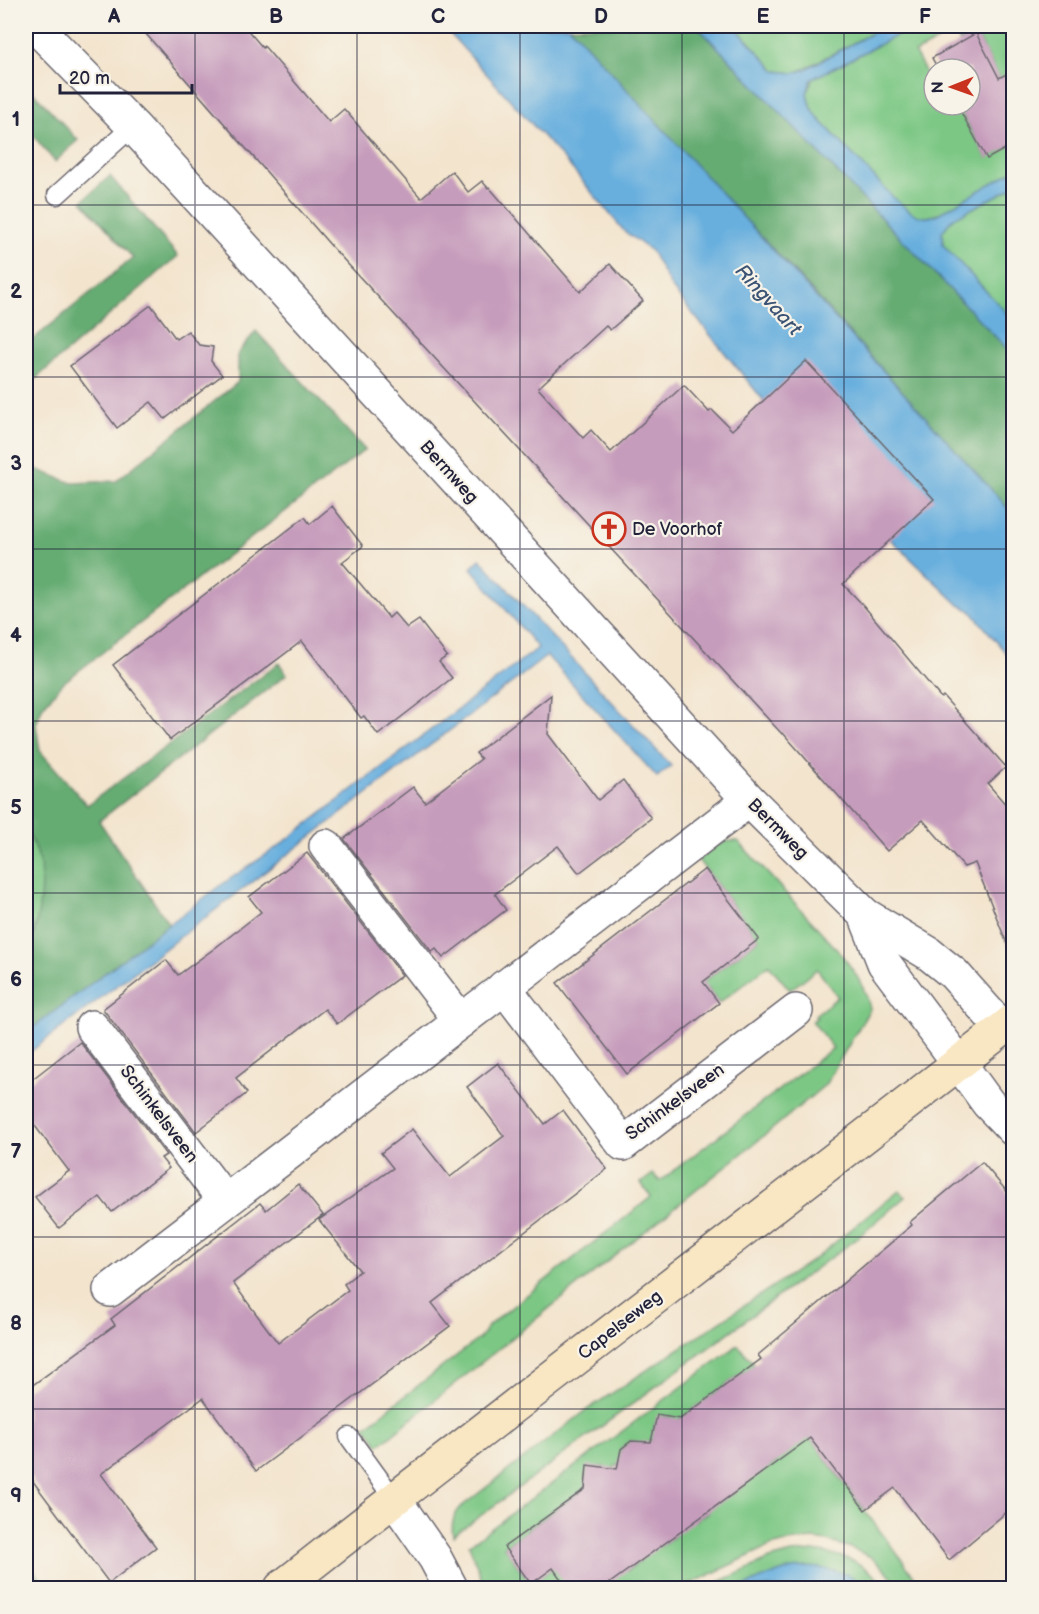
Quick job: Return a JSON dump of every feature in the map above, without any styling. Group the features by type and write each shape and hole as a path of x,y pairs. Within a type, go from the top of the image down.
{"main road":[{"name":"Capelseweg","path":"281,1588 959,1063 1010,1030"}],"street":[{"name":"Bermweg","path":"35,26 133,126 749,800 865,915 928,953 954,974 1010,1030"},
{"path":"110,1290 749,800"},
{"path":"326,846 460,1021"},
{"name":"Bermweg","path":"865,915 884,963 988,1103 1014,1130"},
{"name":"Schinkelsveen","path":"504,987 623,1144 796,1011"},
{"name":"Schinkelsveen","path":"92,1027 225,1202"},
{"path":"394,1499 435,1558 451,1588"}],"lane":[{"path":"57,195 133,126"},
{"path":"349,1437 394,1499"}],"green space":[{"path":"569,26 697,26 1013,355 1013,515 805,283 694,165"},
{"path":"734,26 885,26 794,73 776,71"},
{"path":"915,26 1013,26 1013,77 999,78 976,33 960,42 954,32 915,53 922,66 922,117 964,117 987,158 1013,144 1013,171 952,207 928,217 920,217 900,204 818,118 807,94 812,80"},
{"path":"26,84 78,140 55,162 26,127"},
{"path":"110,176 178,256 26,387 26,345 133,258 82,201"},
{"path":"1013,187 1013,320 943,245 942,232 952,219"},
{"path":"256,331 365,450 63,683 43,706 36,724 40,751 87,805 279,663 287,674 99,821 169,924 26,1033 26,955 39,911 41,875 35,847 26,830 26,465 72,483 116,481 238,382 238,353"},
{"path":"26,789 99,872 36,924 26,955"},
{"path":"728,841 738,841 834,946 861,983 870,1009 825,1085 379,1445 365,1427 480,1338 489,1325 651,1197 641,1183 653,1174 660,1181 833,1048 812,1021 817,1018 815,1015 838,997 817,969 790,990 769,965 719,1003 703,982 759,939 698,860 717,845"},
{"path":"899,1190 905,1197 856,1239 453,1536 453,1520 462,1506 588,1409 816,1258"},
{"path":"738,1345 789,1403 786,1406 923,1588 901,1588 885,1569 869,1556 848,1547 813,1539 770,1546 682,1588 603,1588 606,1586 579,1549 600,1534 627,1571 641,1561 615,1522 634,1508 661,1546 675,1536 648,1499 736,1434 763,1471 777,1462 750,1424 772,1408 744,1372 676,1422 665,1416 655,1424 654,1430 658,1435 641,1447 638,1442 631,1441 621,1449 620,1455 624,1460 608,1472 604,1467 597,1467 586,1474 589,1485 504,1547 531,1584 566,1558 578,1574 564,1584 567,1588 485,1588 469,1545","holes":["729,1465 744,1486 731,1495 715,1474","693,1490 709,1512 695,1521 680,1500"]},
{"path":"813,1551 854,1561 871,1572 887,1588 706,1588 770,1559 792,1553"},
{"path":"26,1560 48,1588 26,1588"}],"water":[{"name":"Ringvaart","path":"443,26 569,26 1000,499 1013,515 1013,659 970,610 959,605 826,477 672,288 651,251 624,231 569,165"},
{"path":"697,26 734,26 776,71 794,73 804,70 885,26 915,26 811,80 807,94 818,118 893,197 905,208 919,216 927,217 938,214 1013,171 1013,187 952,219 942,232 943,245 1013,320 1013,355"},
{"path":"480,559 671,766 657,777 547,656 26,1055 26,1033 218,887 280,845 538,648 471,568"},
{"path":"807,1567 839,1572 855,1579 867,1588 741,1588 773,1574"}],"building":[{"path":"139,26 244,26 329,122 344,109 421,198 452,171 468,192 482,181 580,292 610,264 643,301 610,330 606,326 538,388 583,438 591,430 611,452 684,385 709,412 712,410 732,430 806,361 934,499 843,584 941,698 943,696 1006,767 988,784 1014,814 1014,954 1011,954 975,863 964,867 923,820 887,851 783,733 332,247"},
{"path":"976,33 999,78 1014,70 1014,144 987,159 964,117 982,117 982,57 934,57"},
{"path":"151,305 176,339 188,331 199,345 213,347 211,361 222,375 165,419 151,402 117,428 70,366"},
{"path":"332,506 363,546 342,562 389,618 394,613 407,628 419,620 447,656 439,662 452,678 378,735 364,716 361,718 302,641 170,740 113,665 305,517 310,524"},
{"path":"551,695 548,734 598,800 623,780 651,818 579,873 558,846 495,894 506,910 443,958 436,949 432,952 344,839 413,787 425,802 481,759 476,753"},
{"path":"307,853 402,975 337,1024 325,1009 236,1078 247,1093 196,1132 103,1009 166,960 178,975 215,948 261,912 249,897"},
{"path":"705,869 759,939 703,982 719,1003 627,1074 557,983"},
{"path":"80,1042 166,1155 161,1158 169,1168 112,1212 100,1197 59,1228 35,1197 69,1171 26,1117 26,1084"},
{"path":"498,1063 545,1124 563,1110 607,1169 432,1303 450,1326 256,1471 203,1398 101,1474 156,1547 109,1583 26,1472 26,1390 115,1325 111,1319 260,1203 266,1210 298,1184 323,1215 233,1283 278,1343 348,1290 344,1284 360,1271 319,1220 393,1168 381,1153 412,1129 450,1177 504,1136 467,1087"},
{"path":"982,1162 1014,1200 1014,1506 949,1560 895,1488 865,1510 810,1438 603,1588 567,1588 553,1568 531,1584 504,1547 585,1489 587,1465 617,1469 621,1449 631,1441 651,1442 657,1415 680,1419 761,1359 758,1355 912,1225 910,1222"}],"place":[{"name":"De Voorhof","path":"609,529"}]}
